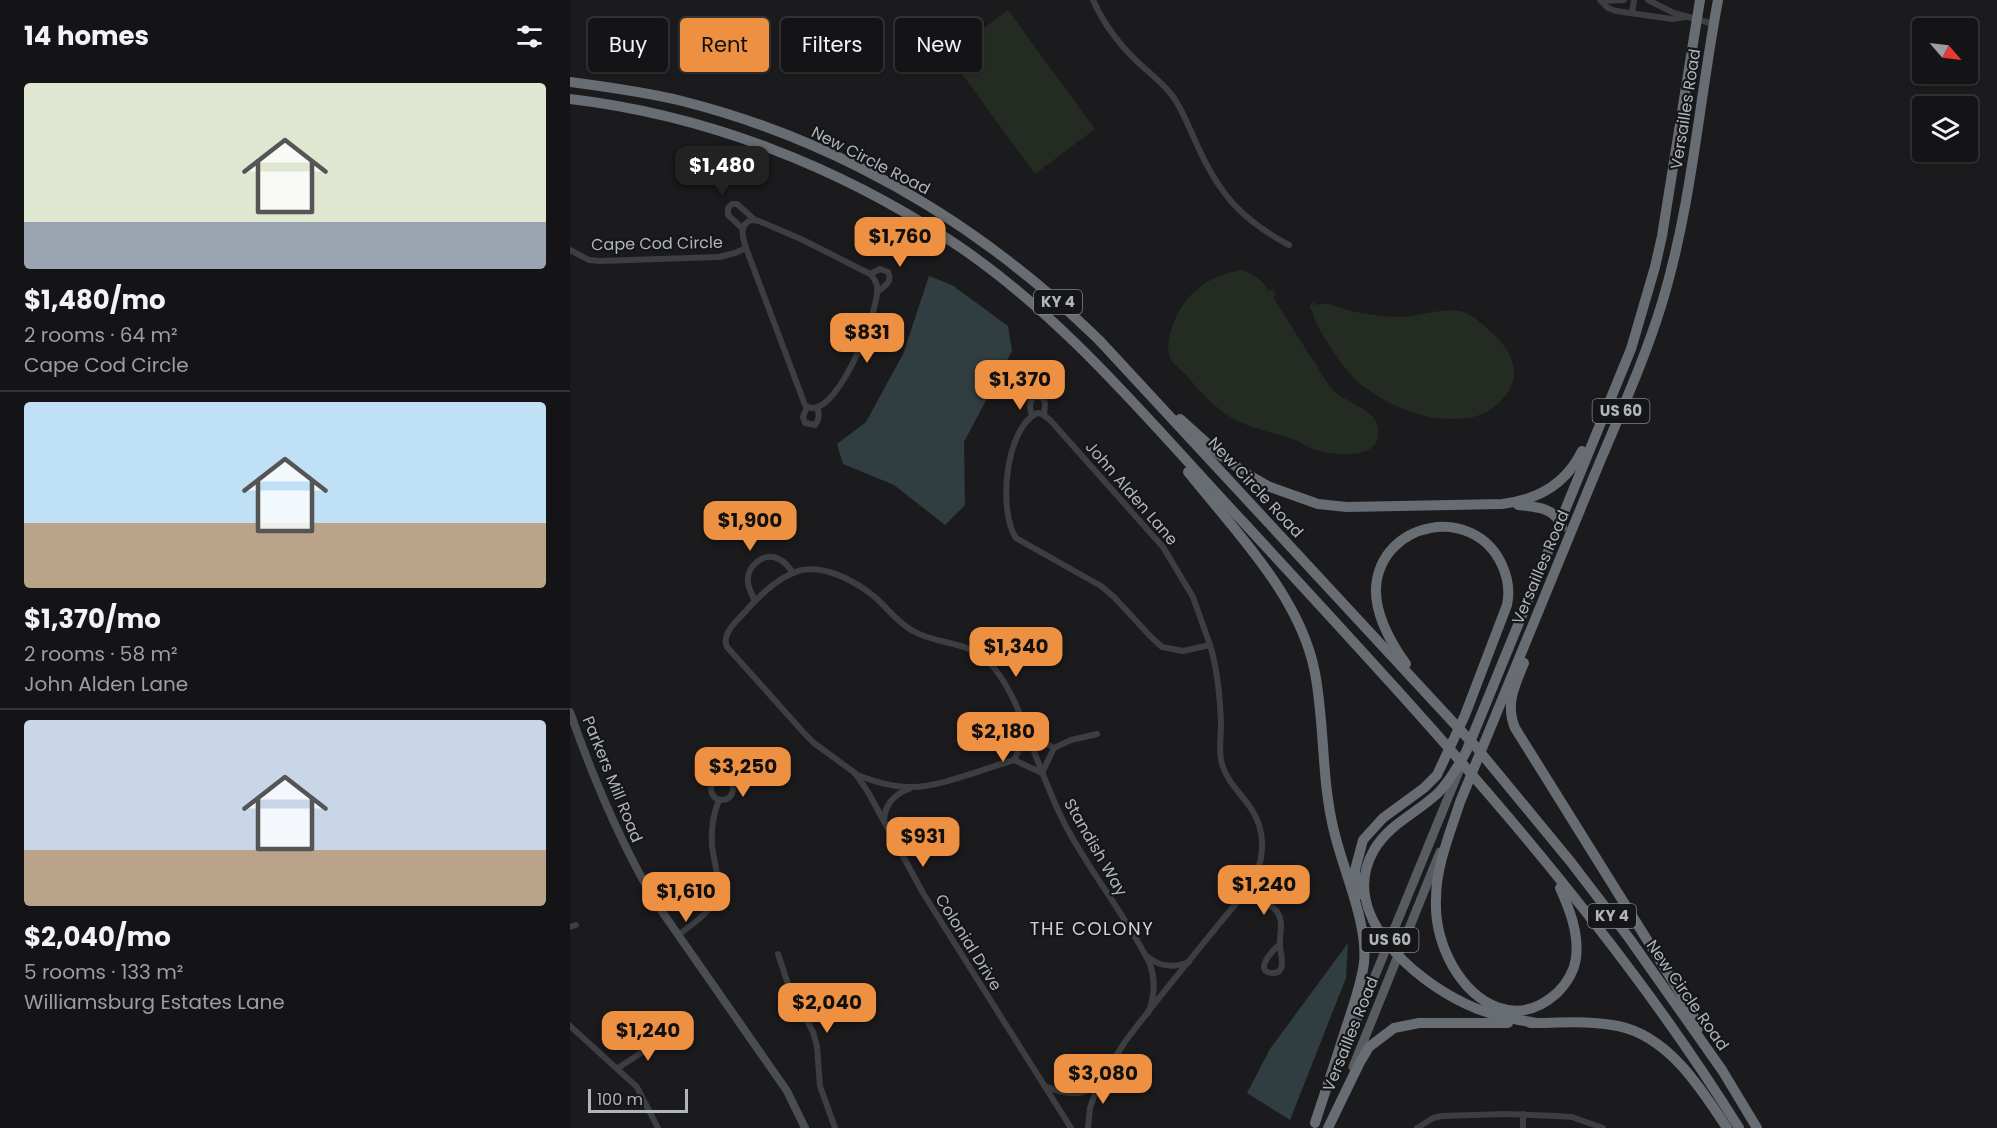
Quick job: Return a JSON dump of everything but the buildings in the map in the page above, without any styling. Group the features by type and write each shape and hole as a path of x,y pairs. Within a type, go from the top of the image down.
{"highway":[{"name":"Versailles Road","path":"1466,752 1616,387 1643,311 1662,236 1691,18 1700,0"},
{"name":"Versailles Road","path":"1460,802 1642,361 1662,303 1685,203 1718,0"},
{"name":"New Circle Road","path":"570,82 645,93 717,111 802,141 875,175 951,219 1021,270 1083,325 1132,375 1494,769 1570,861 1629,938 1722,1070 1758,1128"},
{"name":"New Circle Road","path":"570,99 649,112 698,124 751,141 825,171 885,201 953,242 1031,302 1078,345 1392,683 1488,793 1629,968 1739,1128"},
{"path":"1132,375 1232,464 1270,487 1296,497 1318,504 1347,507 1502,504 1546,509 1560,522 1568,542"},
{"path":"1502,504 1533,498 1564,479 1577,462 1616,387"},
{"path":"1145,417 1291,607 1315,672 1328,803 1364,946 1362,975 1314,1126"},
{"path":"1358,916 1355,870 1363,840 1383,818 1424,788 1437,775 1466,715 1507,605 1509,595 1505,572 1493,550 1474,535 1454,527 1434,527 1422,530 1399,544 1389,553 1376,589 1380,615 1392,642 1431,699"},
{"path":"1556,570 1533,640 1513,690 1510,708 1512,722 1526,748 1679,991 1722,1070"},
{"path":"1466,752 1451,777 1437,794 1397,823 1377,844 1366,868 1364,885 1366,900 1377,926 1393,950 1421,978 1480,1010 1537,1023"},
{"path":"1460,802 1437,879 1436,913 1439,928 1447,954 1468,988 1487,1003 1508,1010 1531,1008 1549,1000 1563,988 1576,958 1576,939 1569,906 1559,885 1520,832"},
{"path":"1328,1128 1369,1047 1394,1028 1419,1023 1620,1026 1645,1036 1674,1058 1701,1089 1727,1128"}],"main road":[{"name":"Parkers Mill Road","path":"570,712 596,781 626,850 656,903 787,1091 805,1128"},
{"name":"Versailles Road","path":"1314,1126 1466,752"},
{"name":"Versailles Road","path":"1328,1128 1460,802"}],"street":[{"path":"1093,0 1111,32 1125,50 1156,77 1174,97 1213,177 1228,199 1255,224 1289,245"},
{"path":"1601,0 1624,0"},
{"path":"1601,0 1608,8 1616,11 1672,20 1691,18"},
{"path":"1632,13 1634,0"},
{"path":"1647,0 1667,10 1714,24"},
{"path":"742,228 728,214 728,208 732,204 737,204 756,220 803,240 870,274 876,281 878,292 866,336 855,360 832,396 817,408 807,407 805,423 815,425 819,420 817,408"},
{"name":"Cape Cod Circle","path":"756,220 747,221 742,228 746,248 807,407"},
{"name":"Cape Cod Circle","path":"570,250 589,260 600,261 719,257 746,248"},
{"path":"870,274 880,269 888,272 890,276 887,285 878,292"},
{"name":"John Alden Lane","path":"1032,416 1031,399 1035,396 1043,398 1044,415 1163,547 1193,597 1216,668 1220,698 1222,762 1228,779 1256,815 1262,837 1259,867 1248,890 1117,1052 1093,1095 1088,1128"},
{"path":"1044,415 1032,416 1026,423 1014,445 1007,468 1008,514 1010,528 1016,538 1101,586 1162,647 1183,651 1210,645"},
{"path":"766,558 777,558 793,573 770,588 755,601 748,582 749,573 756,562 766,558"},
{"name":"Standish Way","path":"793,573 817,570 845,578 870,593 913,632 981,654 1006,684 1069,832 1150,964 1154,981 1153,998 1148,1013"},
{"name":"Colonial Drive","path":"755,601 732,626 725,640 728,646 804,733 855,773 868,792 923,893 1071,1128"},
{"path":"1014,760 1028,733 1054,748"},
{"path":"884,821 889,802 913,787 945,781 1014,760 1042,773 1054,748 1071,740 1097,734"},
{"path":"855,773 892,785 913,787"},
{"path":"678,935 709,908 717,892 718,877 712,834 714,813 719,800"},
{"path":"1248,890 1270,905 1279,916 1282,928 1279,945"},
{"name":"Standish Way","path":"1144,952 1152,961 1166,966 1178,966 1189,962"},
{"path":"778,954 789,987 818,1046 820,1086 835,1128"},
{"path":"570,1026 637,1088 658,1128"},
{"path":"618,1068 665,1037"},
{"name":"John Alden Lane","path":"1044,1086 1061,1093 1076,1093 1091,1089 1101,1078"},
{"path":"1417,1128 1442,1116 1523,1114 1572,1118 1603,1128"},
{"path":"1522,1128 1523,1114"}],"shaded area":[{"path":"1008,10 1095,129 1035,174 960,72 982,72 982,30"},
{"path":"1241,270 1257,278 1269,291 1272,289 1276,295 1273,297 1332,389 1365,410 1374,419 1378,436 1374,445 1357,453 1333,453 1313,449 1295,440 1247,425 1219,409 1174,363 1169,354 1169,339 1182,306 1196,290 1212,279"},
{"path":"929,276 952,285 1008,326 1012,351 964,442 965,505 945,525 894,485 843,464 837,444 866,422 903,354"},
{"path":"1313,302 1316,305 1330,304 1356,312 1401,317 1453,310 1464,312 1498,338 1505,348 1514,369 1511,386 1496,406 1473,417 1442,419 1398,407 1370,391 1347,370 1316,323 1309,307"},
{"path":"1348,943 1346,978 1290,1120 1247,1093 1270,1049"}],"district":[{"name":"THE COLONY","path":"1092,929"}]}
